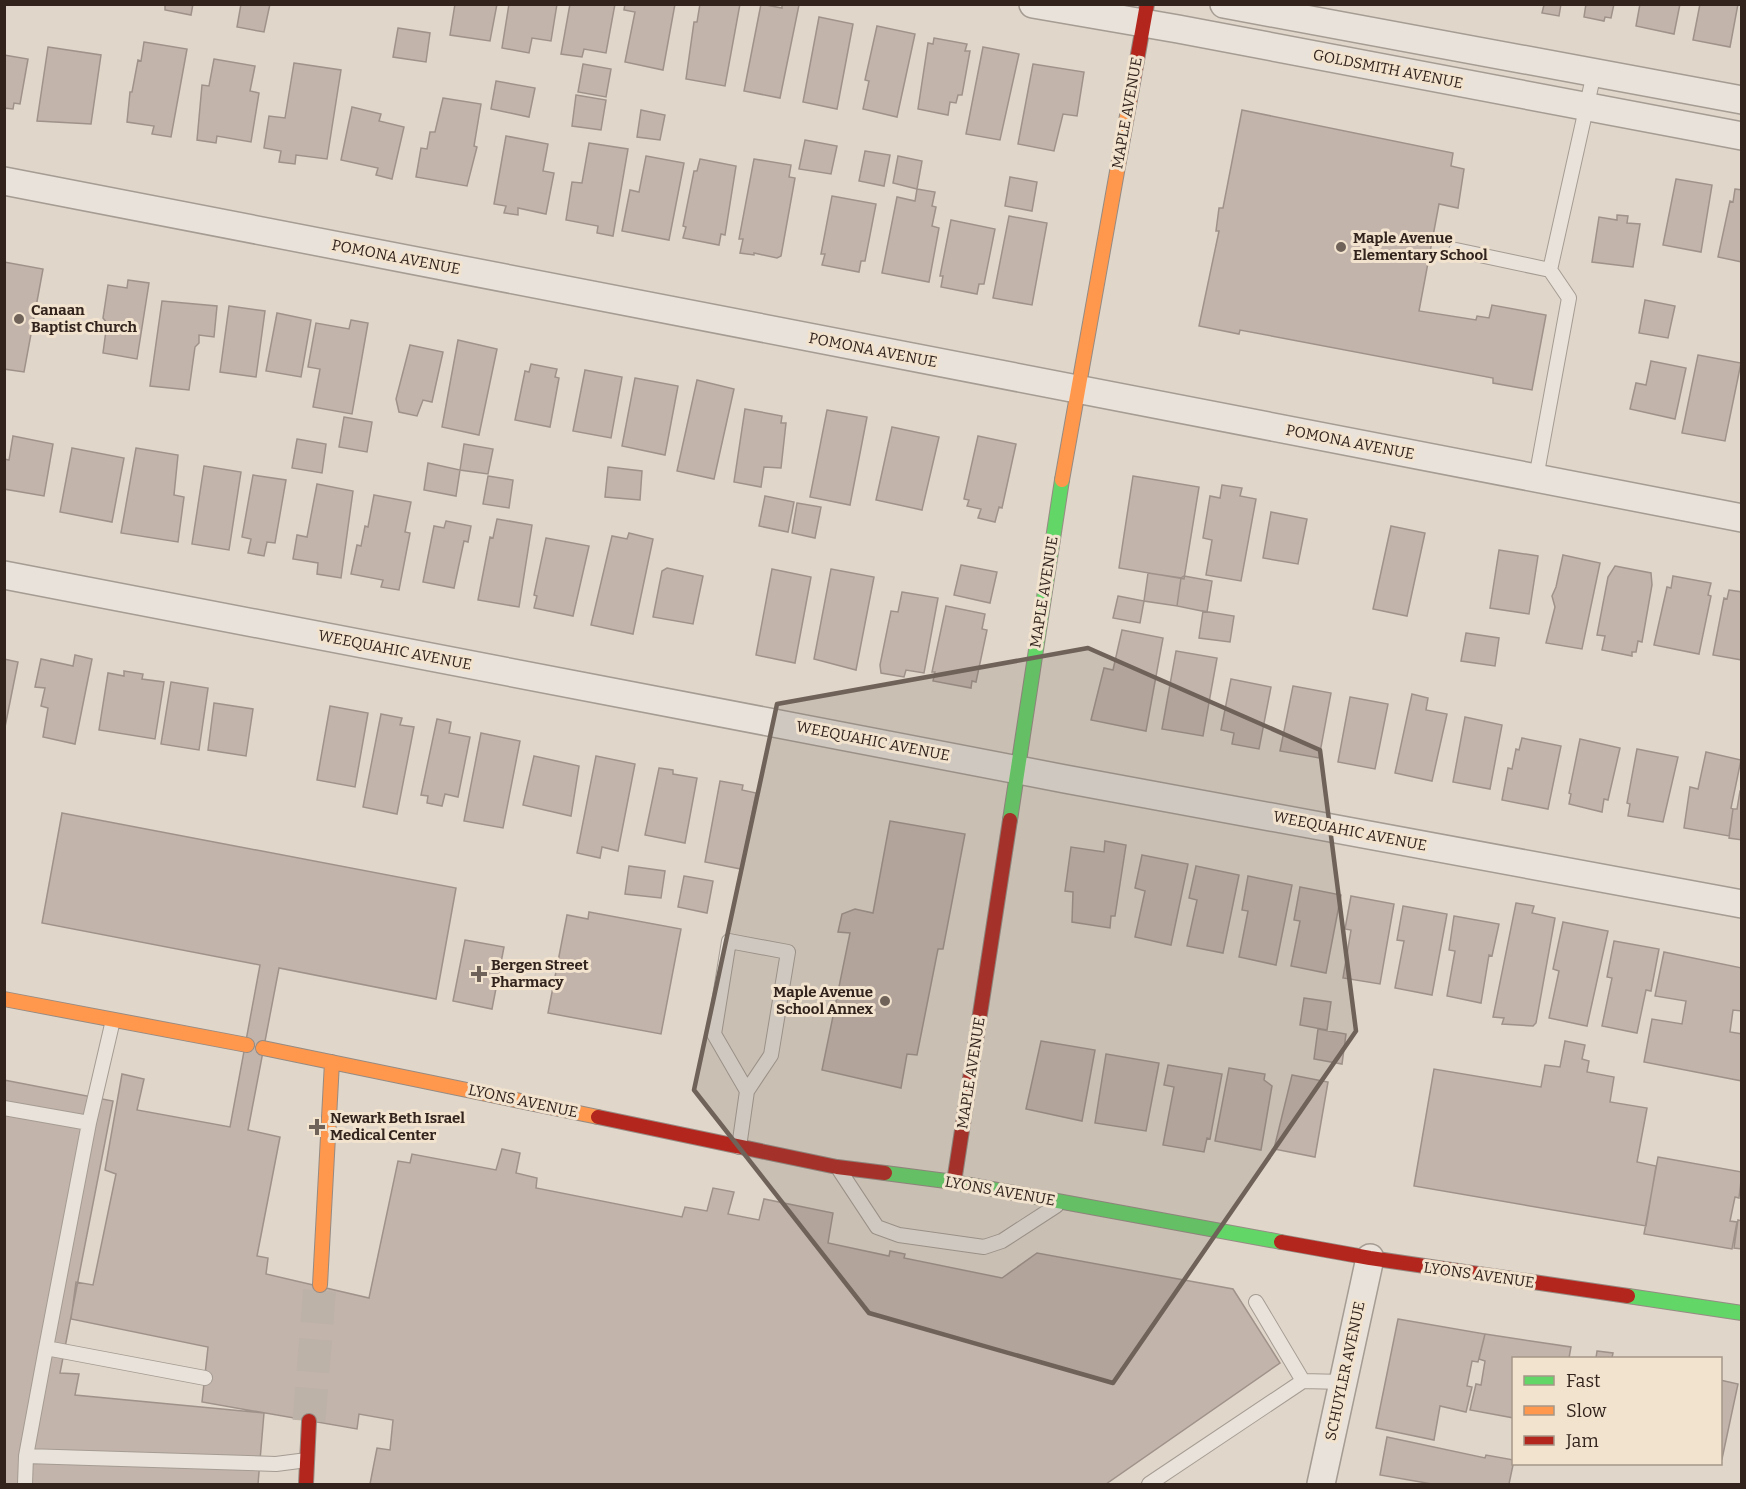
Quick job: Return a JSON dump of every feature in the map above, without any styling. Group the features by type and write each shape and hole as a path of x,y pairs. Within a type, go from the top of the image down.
{"main road":[{"name":"MAPLE AVENUE","path":"954,1182 1076,389 1145,14"},
{"path":"4,999 247,1046"},
{"name":"LYONS AVENUE","path":"263,1048 837,1167 954,1182 1370,1258 1742,1312"},
{"path":"320,1285 332,1062"},
{"path":"306,1485 309,1421"}],"street":[{"name":"GOLDSMITH AVENUE","path":"1033,4 1145,14 1587,107 1742,136"},
{"path":"1224,4 1742,100"},
{"name":"POMONA AVENUE","path":"4,181 1742,519"},
{"name":"WEEQUAHIC AVENUE","path":"4,575 1017,770 1742,904"},
{"name":"SCHUYLER AVENUE","path":"1321,1485 1370,1258"}],"lane":[{"path":"1550,270 1594,73"},
{"path":"1456,250 1550,270 1569,298 1536,478"},
{"path":"739,1146 747,1090 771,1055 788,951 729,941 714,1034 747,1090"},
{"path":"25,1485 26,1456 46,1348 89,1123 112,1020"},
{"path":"4,1108 89,1123"},
{"path":"837,1167 877,1227 899,1235 938,1242 984,1248 1002,1241 1063,1201"},
{"path":"1256,1302 1303,1381"},
{"path":"46,1348 205,1378"},
{"path":"1149,1485 1303,1381 1343,1382"},
{"path":"26,1456 276,1464 307,1460"}],"highlighted area":[{"path":"1088,648 1320,750 1356,1031 1113,1383 869,1313 694,1090 777,704"}],"building":[{"path":"165,4 193,4 191,15 165,10"},
{"path":"241,4 270,4 264,32 237,27"},
{"path":"455,4 497,4 490,41 450,35"},
{"path":"509,4 557,4 551,41 532,38 529,53 502,48"},
{"path":"570,4 615,4 606,53 584,49 582,57 561,54"},
{"path":"625,4 675,4 663,70 625,62 635,12 624,10"},
{"path":"700,4 740,4 725,86 686,79 694,22 697,22"},
{"path":"761,4 782,8 782,4 799,5 780,98 744,91"},
{"path":"1541,4 1561,4 1559,16 1542,13 1544,5"},
{"path":"1586,4 1614,4 1611,18 1605,17 1604,21 1584,17"},
{"path":"1640,4 1680,4 1674,34 1636,26"},
{"path":"1700,4 1738,4 1730,47 1693,40"},
{"path":"819,17 853,24 837,109 803,102"},
{"path":"877,26 915,34 897,117 863,109 869,81 865,80"},
{"path":"398,28 430,33 426,62 393,57"},
{"path":"934,38 967,44 965,51 970,51 962,95 958,95 956,103 950,102 948,115 918,109 928,43 933,44"},
{"path":"144,42 187,49 171,137 152,134 154,126 127,122 130,92 132,92 138,60 141,61"},
{"path":"48,47 101,55 91,124 37,121"},
{"path":"983,47 1019,54 1000,140 966,134"},
{"path":"4,55 28,59 20,104 14,103 13,109 4,108"},
{"path":"214,59 255,66 250,91 259,93 251,142 217,136 216,143 197,140 202,85 209,86"},
{"path":"294,63 341,70 327,159 296,155 295,164 279,162 281,151 264,148 269,116 285,118"},
{"path":"583,64 611,69 606,97 578,92"},
{"path":"1033,64 1084,72 1077,116 1063,114 1054,151 1018,144"},
{"path":"496,81 535,88 529,117 491,109"},
{"path":"576,95 606,100 601,130 572,126"},
{"path":"443,98 481,104 474,146 477,147 467,186 416,177 421,148 427,149 430,132 435,132"},
{"path":"352,107 381,114 379,121 404,127 392,179 376,175 378,168 341,160"},
{"path":"641,110 665,115 660,140 637,137"},
{"path":"1242,110 1453,153 1451,166 1464,169 1458,208 1439,204 1419,311 1476,320 1477,316 1489,318 1492,305 1546,315 1532,390 1493,383 1493,378 1240,330 1239,334 1199,326 1219,231 1216,231 1219,208 1223,208"},
{"path":"506,136 548,144 543,171 554,173 546,214 518,208 518,215 504,213 506,206 494,204"},
{"path":"805,140 837,146 831,174 799,169"},
{"path":"589,143 628,149 613,236 597,233 598,226 566,220 572,182 582,183"},
{"path":"865,151 890,155 884,186 859,181"},
{"path":"646,156 684,163 669,240 622,231 630,190 639,192"},
{"path":"898,156 922,161 917,189 893,183"},
{"path":"700,159 736,166 725,235 721,234 719,245 683,238 686,227 683,226 694,171 697,171"},
{"path":"754,159 791,165 789,177 795,178 781,256 777,258 754,253 754,255 740,253 743,239 739,239"},
{"path":"1010,177 1037,182 1032,211 1005,206"},
{"path":"1676,179 1712,185 1701,252 1663,245"},
{"path":"917,189 935,192 932,206 936,207 932,226 939,228 929,282 882,273 897,197 915,201"},
{"path":"1735,189 1742,190 1742,262 1718,257 1730,201 1733,202"},
{"path":"832,196 876,204 865,261 861,261 859,272 822,265 825,254 821,254"},
{"path":"1617,215 1628,216 1627,223 1640,224 1633,267 1592,262 1599,217 1617,220"},
{"path":"1009,216 1047,223 1032,305 993,298"},
{"path":"951,220 995,229 984,284 979,284 977,294 941,287 943,276 940,276"},
{"name":"Canaan Baptist Church","path":"4,262 43,269 24,372 4,369"},
{"path":"128,280 149,283 137,359 103,353 107,323 103,318 108,285 127,288"},
{"path":"1645,300 1675,306 1668,338 1639,333"},
{"path":"162,301 217,306 214,337 199,335 199,343 195,347 189,390 150,386"},
{"path":"229,306 265,311 256,377 220,372"},
{"path":"277,313 311,320 301,377 266,371"},
{"path":"351,320 368,323 352,414 313,407 320,369 308,367 316,323 349,329"},
{"path":"458,340 497,349 479,435 442,427"},
{"path":"410,345 443,352 432,402 423,400 417,416 399,412 396,399"},
{"path":"1698,355 1741,363 1725,441 1682,433"},
{"path":"1651,361 1686,368 1675,419 1630,409 1636,383 1646,385"},
{"path":"531,364 557,369 555,377 559,378 550,427 515,420 525,371 529,372"},
{"path":"585,370 622,377 611,438 573,431"},
{"path":"635,378 678,386 665,455 622,446"},
{"path":"697,380 734,389 714,479 677,471"},
{"path":"745,409 782,416 781,423 786,423 781,468 764,467 761,487 734,482"},
{"path":"827,410 867,417 850,505 810,497"},
{"path":"344,417 372,422 367,452 339,447"},
{"path":"892,427 939,437 922,510 876,500"},
{"path":"13,436 53,444 44,496 4,489 4,459 9,460"},
{"path":"978,436 1016,444 1002,508 999,507 995,522 978,518 981,509 967,506 969,500 964,499"},
{"path":"297,439 326,444 322,473 292,468"},
{"path":"464,444 493,449 488,474 460,470"},
{"path":"72,448 124,458 112,522 60,512"},
{"path":"136,448 178,455 174,495 184,497 178,542 121,533"},
{"path":"428,463 460,470 456,496 424,490"},
{"path":"204,466 241,472 229,550 192,544"},
{"path":"608,467 642,471 640,500 605,497"},
{"path":"253,475 286,480 275,543 267,542 264,556 248,553 251,539 242,537"},
{"path":"488,476 513,480 509,508 483,504"},
{"path":"1133,476 1199,487 1184,579 1119,568"},
{"path":"317,484 353,491 341,578 317,574 318,563 293,559 297,535 307,537"},
{"path":"1222,485 1242,488 1240,496 1256,499 1241,581 1206,575 1212,540 1203,538 1210,496 1220,498"},
{"path":"374,495 411,502 405,532 410,533 399,590 381,587 383,580 351,574 357,545 361,546 365,526 368,527"},
{"path":"765,496 794,502 788,532 759,526"},
{"path":"797,503 821,507 815,538 792,533"},
{"path":"1271,512 1307,519 1298,564 1263,558"},
{"path":"497,519 532,525 519,607 478,600 490,537 493,538"},
{"path":"446,521 471,526 468,542 464,541 454,588 423,582 434,526 444,528"},
{"path":"1391,526 1425,533 1407,616 1373,609"},
{"path":"629,533 653,539 633,634 591,625 612,536 627,539"},
{"path":"546,538 589,546 573,616 534,608 537,596 534,595"},
{"path":"1499,550 1538,556 1529,614 1490,608"},
{"path":"1563,555 1600,563 1582,649 1546,643 1555,607 1552,596"},
{"path":"961,565 997,572 990,603 954,595"},
{"path":"1615,566 1651,573 1652,585 1642,642 1638,641 1636,652 1632,652 1632,656 1602,650 1605,636 1597,635 1608,577"},
{"path":"667,568 703,576 693,624 653,617 662,571"},
{"path":"772,569 811,577 795,663 756,655"},
{"path":"831,569 874,577 856,670 814,659"},
{"path":"1148,573 1181,578 1177,606 1144,601"},
{"path":"1184,576 1212,581 1207,612 1177,606 1181,578"},
{"path":"1673,576 1711,583 1708,595 1711,596 1699,654 1654,645 1667,587 1671,588"},
{"path":"1729,590 1742,592 1742,660 1713,655 1724,598 1727,599"},
{"path":"902,592 938,598 924,673 906,670 904,677 881,673 880,665 891,611 898,612"},
{"path":"1118,596 1144,601 1140,623 1113,618"},
{"path":"946,606 985,614 982,629 987,630 976,682 972,681 971,688 933,681 935,672 932,672"},
{"path":"1203,611 1234,616 1230,642 1199,638"},
{"path":"1122,630 1163,638 1146,731 1091,720 1104,668 1113,670"},
{"path":"1466,633 1499,638 1495,666 1461,661"},
{"path":"1176,651 1217,658 1203,736 1162,729"},
{"path":"75,655 92,659 75,744 43,737 48,708 41,706 45,688 35,687 41,659 73,666"},
{"path":"4,659 18,662 4,732"},
{"path":"124,671 143,674 142,679 164,682 155,739 99,730 108,673 124,676"},
{"path":"1231,679 1271,687 1259,749 1232,744 1234,733 1221,730"},
{"path":"171,682 208,688 199,750 161,744"},
{"path":"1293,686 1331,693 1319,758 1280,751"},
{"path":"1412,694 1428,698 1426,710 1447,714 1432,781 1395,773"},
{"path":"1350,697 1388,704 1375,769 1338,762"},
{"path":"214,703 253,709 246,756 208,750"},
{"path":"330,706 368,713 355,787 317,780"},
{"path":"381,714 402,718 400,725 414,727 397,814 363,807"},
{"path":"1465,717 1502,725 1490,789 1453,782"},
{"path":"437,719 451,722 449,733 470,737 458,797 445,794 442,806 427,803 428,796 421,795"},
{"path":"481,733 520,741 503,828 464,821"},
{"path":"1522,738 1561,746 1548,809 1502,800 1508,768 1512,769 1516,749 1519,750"},
{"path":"1580,739 1620,748 1608,800 1604,799 1602,812 1569,804 1571,794 1569,793"},
{"path":"1637,749 1678,757 1663,822 1628,816 1630,804 1627,803"},
{"path":"1706,752 1741,760 1731,808 1733,809 1729,836 1684,828 1690,787 1698,789"},
{"path":"534,756 579,766 571,816 523,805"},
{"path":"596,756 635,764 618,851 602,847 600,858 577,853"},
{"path":"659,768 673,770 673,774 697,778 685,843 645,835"},
{"path":"720,781 743,785 742,790 756,793 741,869 705,862"},
{"path":"1740,791 1742,791 1742,840 1729,838 1733,809 1737,809"},
{"path":"62,813 456,888 436,999 279,968 248,1130 280,1137 257,1256 268,1258 266,1274 369,1298 398,1161 410,1163 412,1154 496,1170 502,1149 520,1153 516,1173 537,1178 536,1188 682,1217 685,1207 707,1211 713,1188 734,1192 728,1214 759,1220 764,1199 833,1213 828,1243 889,1256 890,1251 905,1254 904,1258 1002,1278 1037,1253 1233,1289 1280,1363 1106,1484 370,1484 377,1448 390,1450 393,1420 359,1414 357,1429 202,1402 208,1347 71,1319 76,1282 93,1285 116,1174 105,1170 122,1074 144,1079 137,1110 230,1127 260,965 42,923"},
{"name":"Maple Avenue School Annex","path":"890,821 965,834 943,949 938,949 917,1055 907,1054 901,1088 822,1070 850,933 838,932 842,914 855,909 873,913"},
{"path":"1105,841 1126,845 1115,916 1111,916 1110,928 1072,922 1073,892 1065,891 1071,847 1104,852"},
{"path":"1142,855 1188,864 1171,945 1135,937 1145,891 1135,888"},
{"path":"629,866 665,871 661,898 625,894"},
{"path":"1196,866 1239,875 1223,953 1187,946 1197,900 1189,898"},
{"path":"684,876 713,881 707,913 678,907"},
{"path":"1248,876 1292,885 1276,965 1239,957 1248,911 1242,910"},
{"path":"1300,887 1341,895 1326,973 1291,966 1300,921 1294,920"},
{"path":"1351,896 1394,904 1380,984 1343,978 1351,930 1345,929"},
{"path":"1516,903 1534,906 1532,913 1555,918 1536,1023 1533,1026 1502,1024 1504,1018 1493,1017"},
{"path":"1403,906 1447,914 1432,995 1395,988 1404,941 1397,940"},
{"path":"589,912 681,929 661,1034 548,1013 567,915 588,919"},
{"path":"1454,916 1499,924 1492,956 1489,955 1481,1003 1447,996 1455,951 1449,950"},
{"path":"1563,922 1608,931 1587,1026 1549,1018 1559,971 1553,969"},
{"name":"Bergen Street Pharmacy","path":"465,940 504,947 492,1009 453,1001"},
{"path":"1614,941 1659,949 1651,991 1646,990 1637,1033 1602,1026 1612,978 1607,977"},
{"path":"1664,952 1742,968 1742,1011 1733,1010 1730,1032 1742,1034 1742,1081 1644,1062 1652,1019 1682,1024 1686,1001 1655,996"},
{"path":"1304,998 1331,1002 1327,1030 1300,1025"},
{"path":"1318,1029 1346,1034 1342,1064 1314,1059"},
{"path":"1041,1041 1095,1050 1082,1121 1026,1109"},
{"path":"1565,1041 1585,1045 1582,1059 1589,1061 1587,1072 1614,1077 1610,1102 1647,1108 1637,1162 1656,1166 1646,1226 1414,1186 1434,1069 1541,1087 1545,1065 1560,1067"},
{"path":"1106,1054 1159,1063 1146,1131 1095,1123"},
{"path":"1168,1065 1222,1074 1210,1139 1207,1138 1204,1152 1163,1145 1174,1087 1164,1085"},
{"path":"1229,1068 1265,1074 1264,1080 1272,1086 1261,1150 1215,1141"},
{"path":"1292,1075 1328,1082 1315,1157 1274,1149"},
{"path":"4,1080 113,1101 60,1373 79,1374 75,1395 264,1413 258,1484 4,1484"},
{"path":"1658,1157 1742,1172 1739,1198 1735,1197 1730,1221 1737,1222 1732,1249 1644,1234"},
{"path":"1738,1220 1742,1221 1742,1249 1734,1248"},
{"path":"1398,1319 1485,1334 1478,1362 1472,1361 1467,1386 1472,1387 1466,1412 1440,1406 1434,1440 1376,1428"},
{"path":"1485,1334 1571,1347 1569,1357 1512,1357 1512,1418 1470,1410 1476,1384 1481,1385 1485,1361 1479,1359"},
{"path":"1597,1351 1613,1353 1612,1357 1596,1357"},
{"path":"1722,1380 1738,1384 1722,1459"},
{"path":"1387,1437 1485,1458 1486,1455 1512,1460 1513,1465 1509,1484 1432,1484 1380,1475"}],"tunnel":[{"path":"309,1421 320,1285"}],"traffic: fast":[{"path":"1010,820 1062,480"},
{"path":"885,1173 954,1182 1281,1242"},
{"path":"1628,1296 1742,1313"}],"traffic: slow":[{"path":"1062,480 1130,99"},
{"path":"4,999 247,1045"},
{"path":"263,1048 598,1117"},
{"path":"320,1285 332,1062"}],"traffic: jam":[{"path":"1130,99 1147,4"},
{"path":"954,1182 1010,820"},
{"path":"598,1117 837,1167 885,1173"},
{"path":"1281,1242 1370,1258 1628,1296"},
{"path":"306,1484 309,1421"}],"place":[{"name":"Maple Avenue Elementary School","path":"1341,247"},
{"name":"Canaan Baptist Church","path":"19,319"},
{"name":"Bergen Street Pharmacy","path":"479,974"},
{"name":"Maple Avenue School Annex","path":"885,1001"},
{"name":"Newark Beth Israel Medical Center","path":"317,1127"}]}
